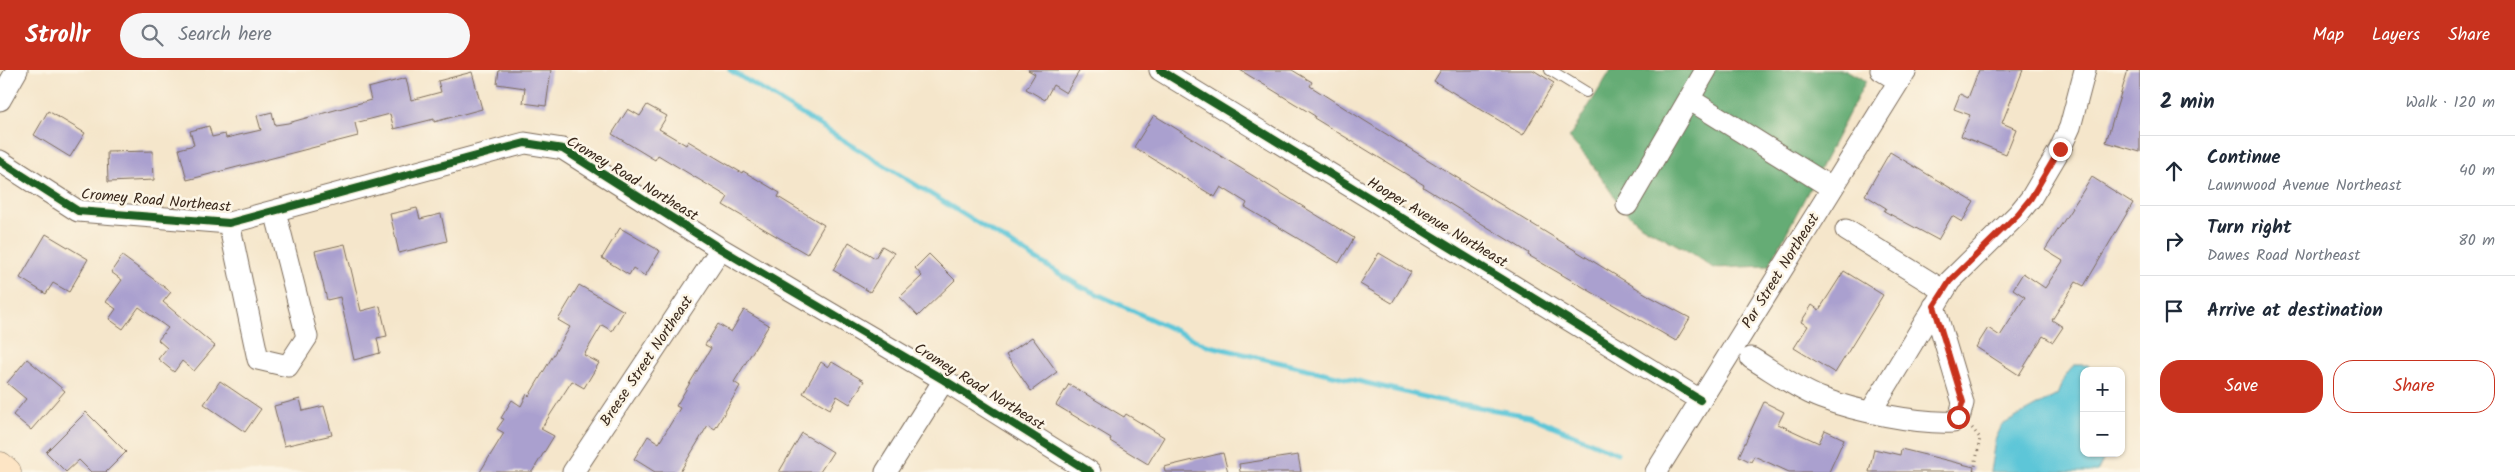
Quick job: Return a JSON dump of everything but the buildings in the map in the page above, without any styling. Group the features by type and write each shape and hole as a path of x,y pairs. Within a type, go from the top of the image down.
{"street":[{"path":"0,100 17,70"},
{"name":"Hooper Avenue Northeast","path":"1160,70 1700,400"},
{"path":"1628,205 1706,70"},
{"path":"1871,411 1950,281 2018,214 2031,198 2060,149 2070,127 2085,70"},
{"name":"Par Street Northeast","path":"1656,472 1832,188 1895,74"},
{"path":"1689,99 1832,188"},
{"name":"Cromey Road Northeast","path":"0,161 78,211 229,223 525,143 563,149 721,249 944,380 1090,472"},
{"path":"229,223 258,359 288,366 306,337 275,211"},
{"path":"1751,358 1820,398 1871,411 1936,423 1953,422 1958,417 1963,402 1939,298 1846,230"},
{"name":"Breese Street Northeast","path":"574,472 721,249"},
{"path":"886,472 944,380"},
{"path":"0,466 7,472"}],"lane":[{"path":"1550,70 1586,92"}],"path":[{"path":"1958,417 1980,438 1974,472"}],"green space":[{"path":"1611,70 1846,70 1866,81 1769,266 1713,268 1695,255 1641,225 1622,208 1589,160 1569,138"}],"water":[{"path":"2074,365 2088,365 2090,367 2080,367 2080,457 2105,457 2097,472 1990,472 1995,440 2002,425 2057,395 2064,378"}],"waterway":[{"path":"730,70 1078,285 1206,345 1438,400 1529,416 1617,453"}],"cycle path":[{"path":"1160,70 1700,400"},
{"path":"0,161 78,211 229,223 525,143 563,149 721,249 944,380 1090,472"}],"route":[{"path":"1958,417 1963,402 1934,306 1950,281 2018,214 2031,198 2060,149"}]}
